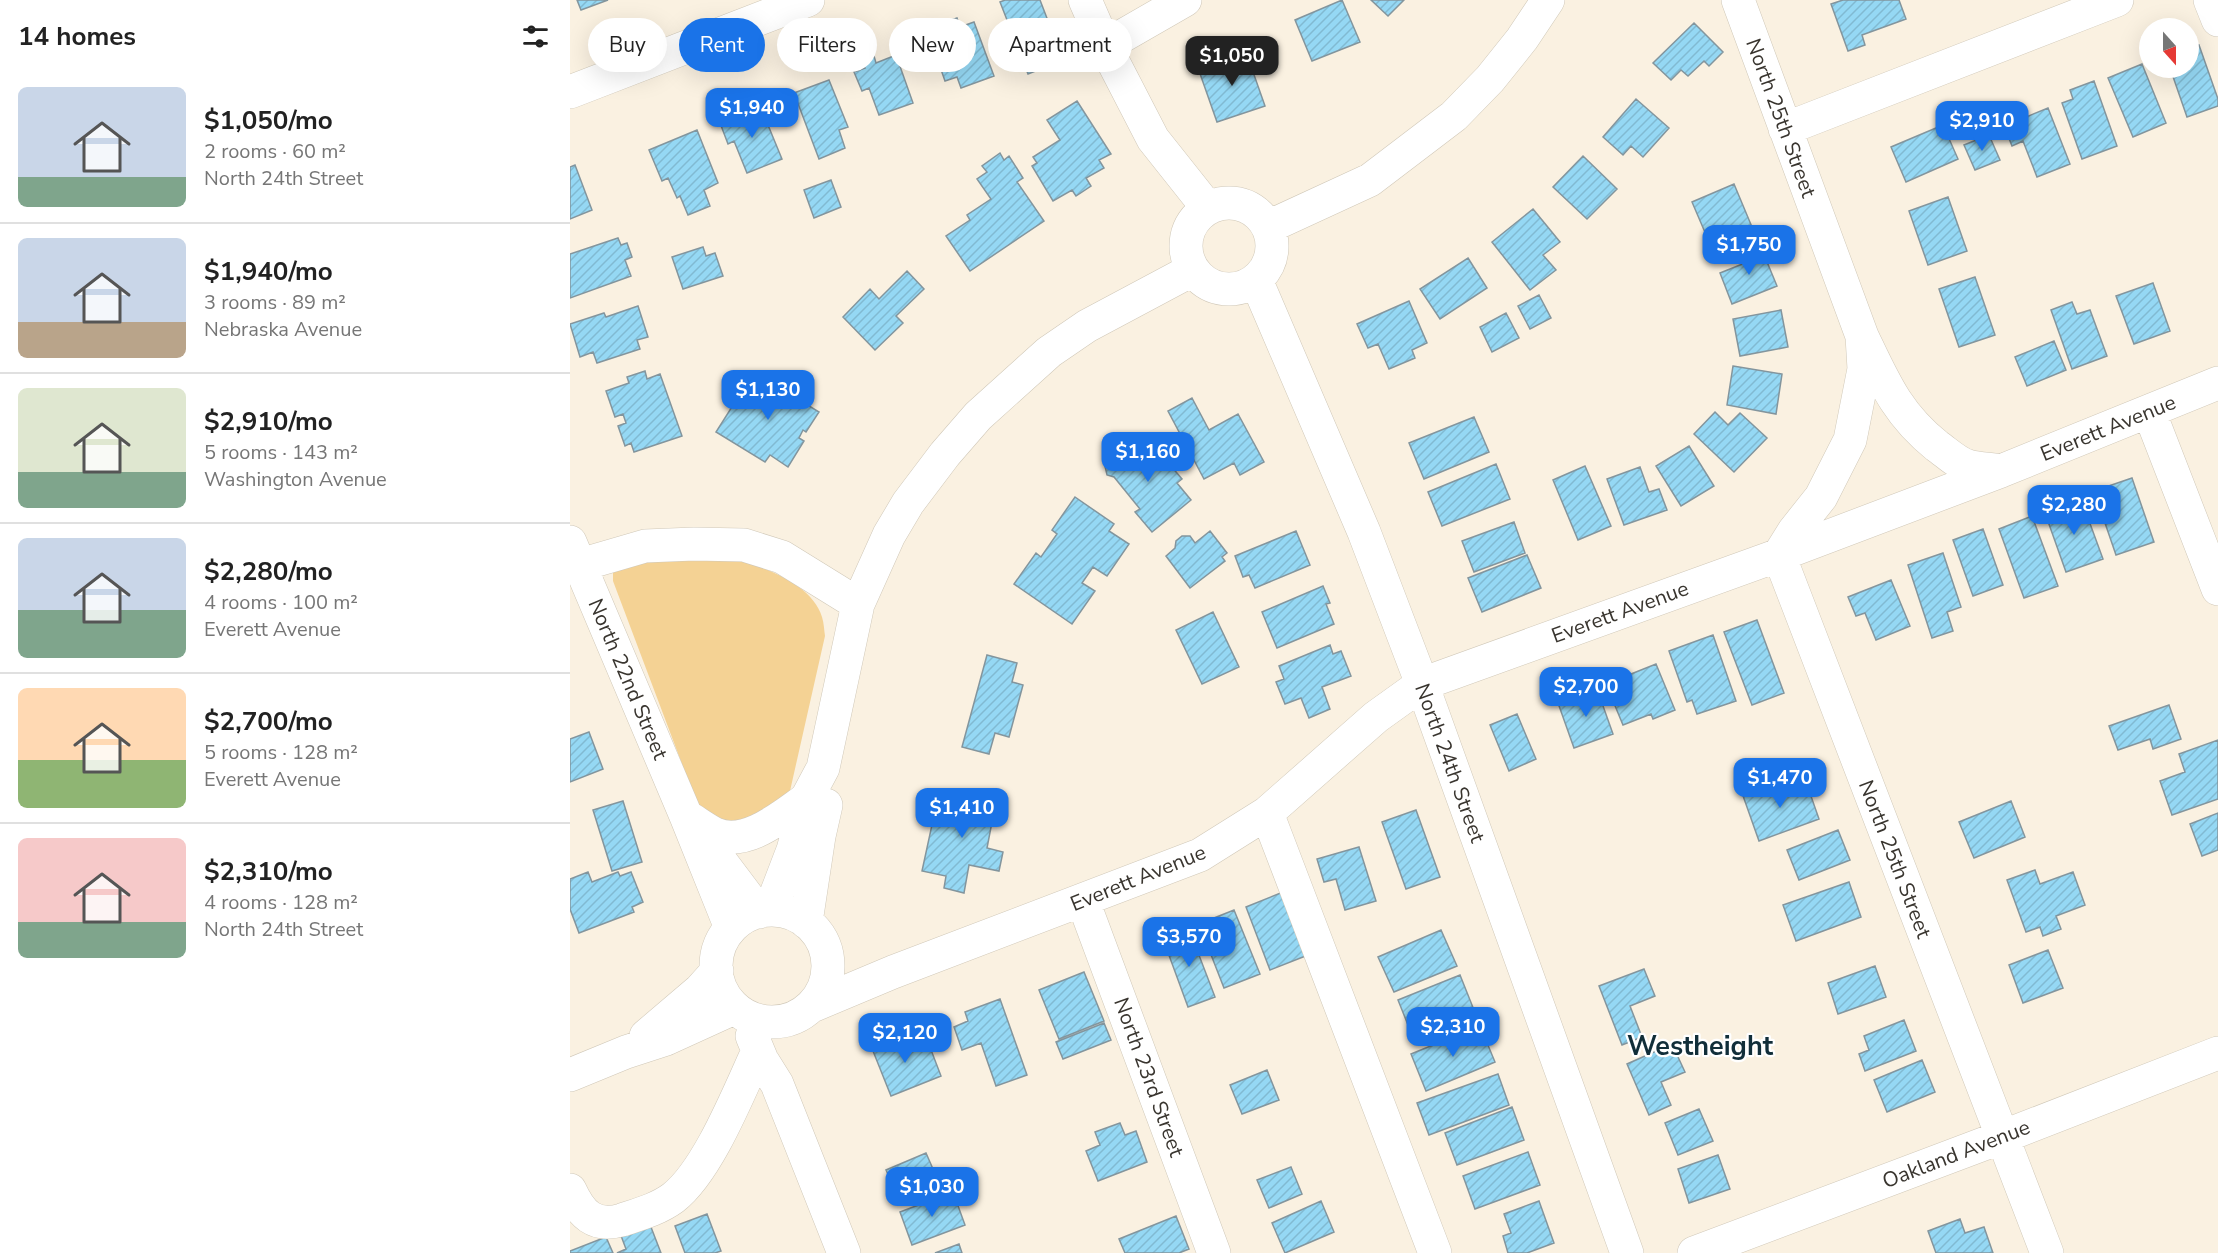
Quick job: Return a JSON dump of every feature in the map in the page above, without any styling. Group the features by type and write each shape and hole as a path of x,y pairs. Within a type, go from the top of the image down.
{"street":[{"path":"570,92 808,0"},
{"path":"1085,0 1093,18"},
{"path":"1132,30 1185,0"},
{"path":"1268,227 1370,180 1454,116 1490,79 1522,39 1548,0"},
{"name":"North 25th Street","path":"1738,0 1862,336 1887,388 1904,415 1928,439 1951,457 1968,466 2001,471"},
{"path":"1785,129 2117,0"},
{"path":"2210,0 2218,20"},
{"path":"1118,72 1153,139 1207,207"},
{"path":"1228,202 1249,207 1260,215 1268,227 1272,241 1271,256 1266,269 1256,280 1243,287 1229,289 1215,287 1202,280 1192,270 1186,257 1185,243 1188,229 1196,216 1207,207 1228,202"},
{"path":"765,911 793,850 815,782 858,604 889,535 908,503 945,454 978,416 1049,352 1077,333 1192,270"},
{"name":"North 24th Street","path":"1256,280 1364,532 1422,684 1627,1253"},
{"name":"North 25th Street","path":"1862,336 1864,369 1850,440 1821,497 1794,531 1779,555 2047,1253"},
{"name":"Everett Avenue","path":"799,1013 893,972 1200,855 1267,813 1376,717 1422,684 1779,555 2001,471 2218,383"},
{"path":"2149,411 2218,589"},
{"path":"573,558 645,546 744,545 782,556 858,604"},
{"name":"North 22nd Street","path":"573,558 686,816 731,928"},
{"path":"686,816 716,835 736,837 772,824 805,800 815,782"},
{"path":"806,922 819,836 827,801 815,782"},
{"path":"1267,813 1435,1253"},
{"name":"North 22nd Street","path":"686,816 765,911"},
{"name":"North 23rd Street","path":"1083,901 1214,1253"},
{"path":"777,1084 780,1033 821,995 827,981 829,967 827,952 819,935 806,922 789,913 765,911 744,918 731,928 722,941 717,956 719,985 725,997 739,1011 758,1021 772,1022 799,1013"},
{"path":"827,952 893,972"},
{"path":"626,1052 670,1018 700,990 717,970"},
{"path":"739,1011 758,1052 777,1084 844,1253"},
{"path":"575,1071 739,1011"},
{"path":"570,1190 579,1208 593,1219 606,1223 641,1214 672,1198 695,1173 715,1139 758,1052"},
{"name":"Oakland Avenue","path":"1694,1253 2218,1053"}],"shaded area":[{"path":"731,556 784,578 808,595 822,617 825,636 790,791 782,804 742,823 722,823 699,809 613,581 613,569 618,562"}],"building":[{"path":"577,0 608,0 581,10"},
{"path":"1040,0 1047,18 1006,18 1000,2"},
{"path":"1342,0 1360,42 1312,61 1295,20"},
{"path":"1371,0 1404,0 1388,16"},
{"path":"1843,0 1899,0 1906,19 1862,35 1865,45 1848,51 1831,4"},
{"path":"1694,23 1723,52 1709,66 1704,61 1688,76 1681,70 1671,80 1653,63"},
{"path":"976,27 988,60 988,72 993,72 994,76 961,88 957,77 945,81 942,72 976,72"},
{"path":"2199,45 2218,99 2218,106 2187,117 2173,78 2199,78"},
{"path":"1246,52 1265,106 1217,122 1198,68"},
{"path":"889,58 889,72 902,72 913,103 879,115 869,88 862,91 854,72 877,72 877,63"},
{"path":"2139,65 2139,78 2148,78 2166,123 2133,137 2108,78"},
{"path":"829,80 848,127 839,130 845,148 819,159 794,93"},
{"path":"2094,81 2117,146 2082,159 2062,103 2073,99 2070,90"},
{"path":"1636,99 1669,128 1643,157 1631,146 1623,155 1603,137"},
{"path":"1077,101 1111,154 1099,160 1104,168 1086,178 1091,186 1076,196 1072,190 1053,201 1032,166 1037,163 1033,157 1060,140 1047,120"},
{"path":"761,108 782,159 747,173 734,141 728,144 720,123 730,119 728,114 737,110 740,116"},
{"path":"2048,108 2070,164 2037,177 2023,141 2012,146 2004,126"},
{"path":"1943,125 1958,159 1906,182 1891,147"},
{"path":"697,130 718,183 704,190 710,206 688,215 680,196 677,198 668,178 662,181 649,150"},
{"path":"1989,135 2000,160 1975,170 1964,145"},
{"path":"1000,153 1004,160 1009,156 1023,178 1017,182 1044,221 970,271 946,236 970,220 967,215 991,199 977,179 987,172 982,166"},
{"path":"1583,156 1617,189 1587,219 1553,187"},
{"path":"575,165 592,210 570,219 570,167"},
{"path":"831,180 841,207 814,218 804,190"},
{"path":"1734,184 1752,227 1710,244 1692,202"},
{"path":"1948,197 1967,251 1928,265 1909,211"},
{"path":"1533,209 1560,242 1543,255 1556,270 1530,290 1492,242"},
{"path":"618,238 621,245 627,243 632,257 625,260 631,276 570,298 570,254"},
{"path":"1760,245 1777,286 1732,304 1720,273 1745,263 1741,253"},
{"path":"703,247 706,256 715,253 723,276 683,289 672,257"},
{"path":"1468,258 1487,288 1440,319 1420,289"},
{"path":"907,271 924,289 896,316 903,323 875,350 843,317 870,289 879,299"},
{"path":"1975,277 1995,335 1959,347 1939,289"},
{"path":"2153,283 2170,331 2134,344 2116,296"},
{"path":"1539,295 1551,318 1530,329 1518,306"},
{"path":"1409,301 1427,343 1412,350 1415,358 1389,369 1378,344 1368,348 1357,324"},
{"path":"2072,302 2077,314 2090,310 2107,356 2072,369 2051,310"},
{"path":"638,306 648,337 637,340 640,349 597,363 593,352 580,357 570,324 604,313 606,317"},
{"path":"1781,310 1788,347 1740,356 1733,319"},
{"path":"1506,313 1519,338 1492,352 1480,327"},
{"path":"2054,341 2066,370 2027,386 2015,357"},
{"path":"1733,366 1782,374 1776,414 1727,405"},
{"path":"645,371 647,379 660,374 682,436 634,452 631,443 625,446 618,426 626,423 623,414 615,417 606,391 629,383 627,377"},
{"path":"754,372 819,412 806,432 803,430 799,438 804,441 788,467 770,455 765,462 716,432"},
{"path":"1192,398 1209,430 1238,414 1264,462 1240,475 1234,463 1204,479 1168,411"},
{"path":"1715,412 1728,425 1740,413 1767,438 1734,472 1694,434"},
{"path":"1474,417 1489,452 1424,479 1409,443"},
{"path":"1140,437 1161,462 1165,459 1182,479 1177,483 1191,500 1152,532 1135,512 1140,509 1114,477 1107,475 1104,462 1107,457 1117,457"},
{"path":"1689,446 1714,486 1681,506 1656,466"},
{"path":"1496,464 1510,499 1442,526 1428,492"},
{"path":"1585,466 1611,526 1578,540 1553,480"},
{"path":"1640,467 1649,492 1659,489 1667,510 1624,525 1607,479"},
{"path":"2132,478 2154,542 2116,555 2094,491"},
{"path":"1075,497 1114,524 1109,531 1129,544 1107,576 1093,567 1082,583 1095,591 1072,624 1014,584 1036,553 1041,557 1057,534 1052,530"},
{"path":"2081,499 2103,559 2066,572 2045,513"},
{"path":"2032,516 2058,586 2024,598 1999,529"},
{"path":"1514,522 1525,553 1474,572 1462,541"},
{"path":"1983,529 2003,585 1973,596 1953,540"},
{"path":"1210,531 1227,553 1222,557 1225,561 1190,588 1166,556 1175,548 1176,541 1182,536 1190,536 1195,543"},
{"path":"1296,531 1310,565 1255,588 1249,575 1243,577 1235,556"},
{"path":"1943,553 1961,607 1947,612 1953,631 1932,638 1908,565"},
{"path":"1527,555 1541,588 1482,612 1468,578"},
{"path":"1891,580 1910,626 1876,640 1865,613 1856,616 1848,597"},
{"path":"1323,586 1330,603 1326,604 1334,624 1277,648 1262,612"},
{"path":"1213,612 1239,667 1202,684 1176,630"},
{"path":"1757,620 1784,693 1752,705 1724,632"},
{"path":"1713,635 1736,701 1697,714 1692,700 1687,702 1669,651"},
{"path":"1330,645 1333,654 1341,651 1351,676 1322,687 1330,709 1309,718 1301,698 1285,704 1276,682 1284,679 1279,666"},
{"path":"987,655 1017,663 1012,682 1023,685 1009,737 995,733 989,754 962,747"},
{"path":"1656,664 1675,710 1653,719 1651,714 1623,725 1606,684"},
{"path":"1597,689 1613,734 1574,748 1558,703"},
{"path":"2169,705 2181,739 2153,749 2150,739 2118,750 2109,726"},
{"path":"1517,714 1536,759 1509,771 1490,725"},
{"path":"589,732 603,769 570,782 570,739"},
{"path":"2218,740 2218,799 2172,815 2160,781 2185,772 2179,754"},
{"path":"1805,779 1819,819 1759,841 1742,793 1762,786 1764,794"},
{"path":"946,793 1003,804 999,823 992,822 987,848 1003,852 999,871 969,865 964,893 944,888 946,876 922,871 938,797 945,798"},
{"path":"623,801 642,862 612,871 593,810"},
{"path":"2011,801 2025,837 1974,858 1959,822"},
{"path":"1416,810 1440,877 1406,889 1382,822"},
{"path":"2218,813 2218,850 2202,856 2190,824"},
{"path":"1838,830 1850,860 1799,880 1787,850"},
{"path":"1359,847 1376,901 1345,910 1336,879 1324,882 1317,859"},
{"path":"2035,870 2040,884 2073,872 2085,905 2056,916 2061,929 2043,936 2040,927 2026,932 2007,880"},
{"path":"588,872 592,882 618,872 620,876 631,872 643,902 632,907 634,912 579,933 570,909 570,879"},
{"path":"1849,882 1861,917 1796,941 1783,905"},
{"path":"1283,892 1308,955 1270,970 1246,907"},
{"path":"1234,910 1260,974 1224,988 1199,924"},
{"path":"1189,929 1215,997 1188,1007 1163,939"},
{"path":"1441,930 1457,966 1394,992 1378,957"},
{"path":"2048,950 2063,988 2023,1003 2009,965"},
{"path":"1875,966 1886,997 1838,1014 1828,983"},
{"path":"1644,969 1655,996 1630,1006 1642,1037 1622,1045 1599,986"},
{"path":"1084,972 1104,1021 1059,1039 1039,990"},
{"path":"1460,975 1474,1010 1412,1035 1398,1000"},
{"path":"1000,999 1027,1075 996,1086 981,1043 962,1050 954,1027 968,1021 965,1012"},
{"path":"1904,1020 1916,1051 1865,1071 1859,1054 1869,1050 1864,1036"},
{"path":"1104,1023 1111,1040 1063,1059 1056,1042"},
{"path":"1480,1026 1495,1062 1426,1091 1411,1054"},
{"path":"905,1033 912,1049 928,1042 941,1076 891,1096 871,1046"},
{"path":"1672,1044 1685,1072 1661,1082 1671,1105 1649,1115 1627,1064"},
{"path":"1922,1060 1935,1092 1887,1112 1874,1080"},
{"path":"1267,1070 1279,1100 1242,1114 1230,1085"},
{"path":"1498,1074 1509,1105 1429,1135 1417,1103"},
{"path":"1512,1107 1524,1140 1457,1165 1445,1133"},
{"path":"1699,1109 1713,1141 1678,1155 1665,1123"},
{"path":"1120,1123 1125,1135 1136,1131 1147,1162 1098,1181 1086,1151 1100,1145 1095,1132"},
{"path":"1528,1152 1540,1185 1475,1209 1463,1176"},
{"path":"926,1153 940,1185 900,1202 886,1170"},
{"path":"1718,1155 1730,1189 1689,1203 1678,1169"},
{"path":"1291,1167 1302,1194 1269,1208 1257,1180"},
{"path":"953,1192 965,1225 912,1245 900,1212"},
{"path":"1321,1201 1334,1232 1285,1253 1272,1223"},
{"path":"1539,1201 1554,1243 1527,1253 1508,1253 1503,1236 1511,1233 1504,1214"},
{"path":"707,1214 721,1251 685,1253 675,1226"},
{"path":"1176,1216 1189,1249 1179,1253 1125,1253 1119,1239"},
{"path":"1960,1219 1965,1233 1984,1227 1993,1253 1936,1253 1928,1231"},
{"path":"649,1222 661,1253 617,1253 626,1249 620,1233"},
{"path":"606,1237 613,1253 570,1253 570,1251"},
{"path":"959,1244 962,1253 935,1253"}],"district":[{"name":"Westheight","path":"1700,1046"}]}
